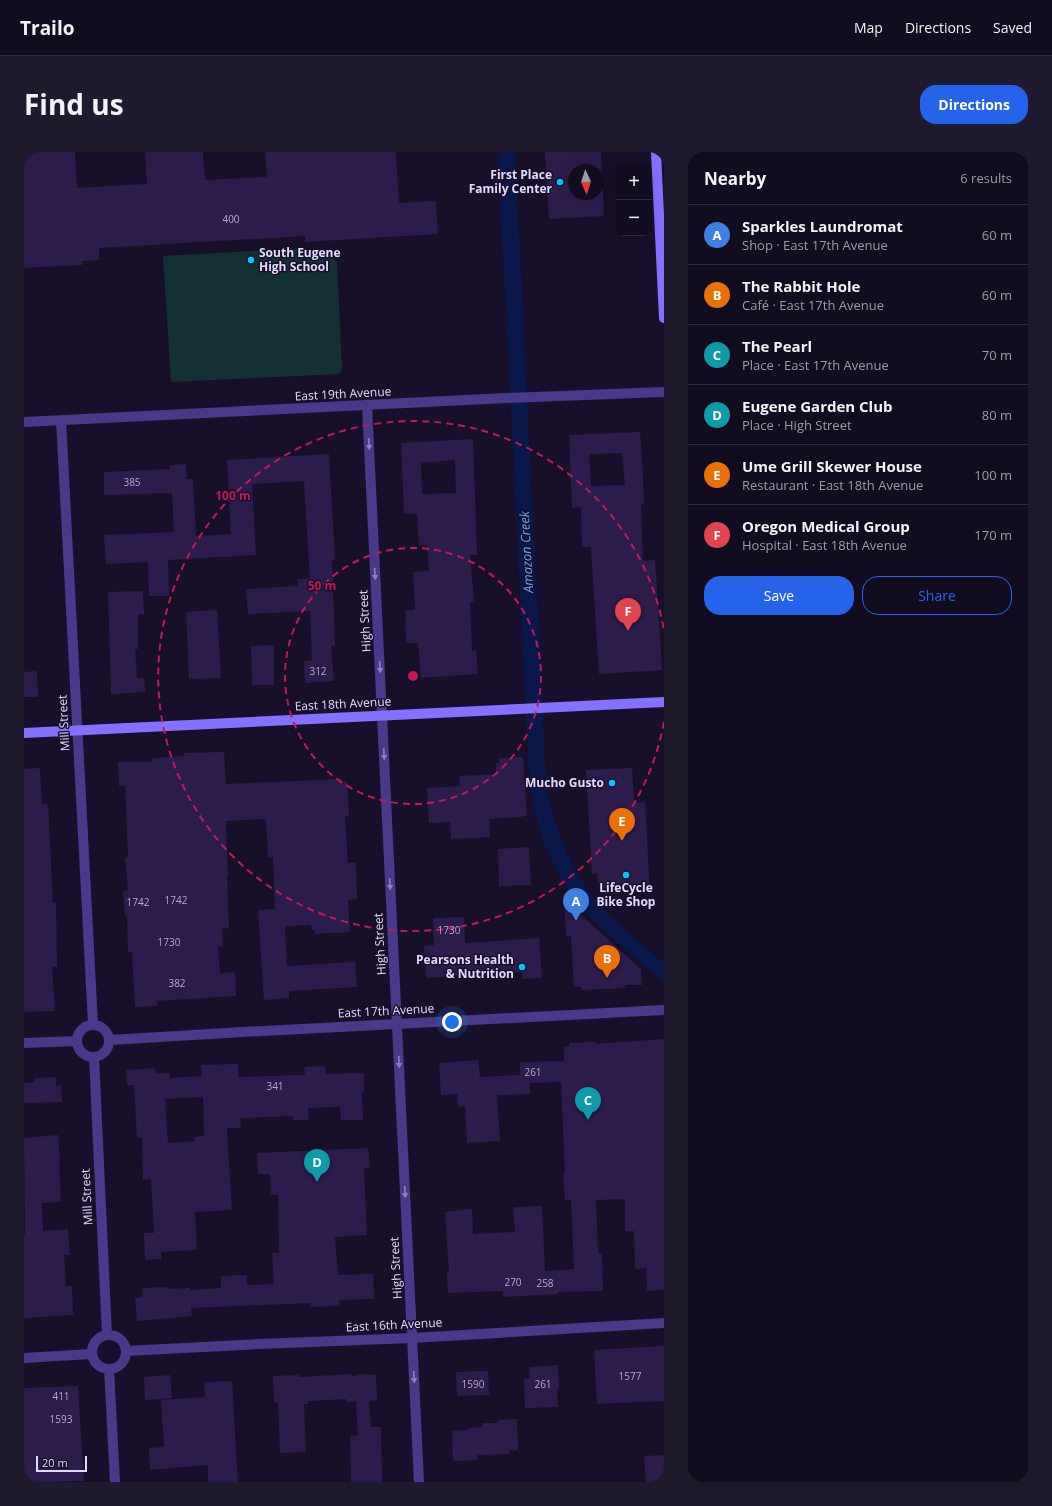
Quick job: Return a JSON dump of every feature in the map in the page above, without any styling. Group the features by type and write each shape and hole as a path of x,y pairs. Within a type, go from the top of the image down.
{"main road":[{"path":"656,152 664,318"},
{"name":"East 18th Avenue","path":"24,733 664,702"}],"street":[{"name":"East 19th Avenue","path":"24,422 506,398 664,392"},
{"name":"High Street","path":"367,405 419,1482"},
{"name":"Mill Street","path":"61,420 93,1024"},
{"name":"East 17th Avenue","path":"110,1040 664,1010"},
{"path":"93,1024 100,1025 105,1029 109,1034 110,1040 109,1047 106,1052 100,1056 94,1057 87,1056 82,1052 78,1047 77,1041 78,1035 82,1029 87,1025 93,1024"},
{"path":"24,1043 77,1041"},
{"name":"Mill Street","path":"94,1057 107,1335"},
{"name":"East 16th Avenue","path":"126,1351 412,1338 664,1323"},
{"path":"107,1335 118,1338 125,1346 126,1351 125,1357 120,1366 109,1370 96,1364 91,1354 91,1350 98,1338 107,1335"},
{"path":"24,1358 91,1354"},
{"path":"109,1370 115,1482"}],"green space":[{"path":"303,248 308,256 330,256 337,262 342,369 339,374 171,382 163,256"}],"water":[{"name":"Amazon Creek","path":"498,152 515,152 546,783 549,799 565,848 580,878 589,892 607,913 664,963 664,982 605,931 587,913 568,889 559,875 546,847 540,832 533,802 529,772"}],"building":[{"path":"24,152 75,152 77,188 147,184 145,152 203,152 205,180 267,177 265,152 396,152 399,203 436,201 438,234 305,242 305,236 99,248 99,260 82,261 82,265 24,268"},
{"name":"First Place Family Center","path":"545,152 601,152 602,164 568,164 568,200 603,200 604,216 549,219"},
{"path":"640,432 644,504 641,504 643,561 655,560 662,670 599,674 591,547 582,547 581,507 572,508 569,435","holes":["622,453 625,485 591,486 589,454"]},
{"path":"473,439 477,555 470,555 474,601 470,602 472,651 476,650 478,674 421,678 418,643 406,643 405,610 415,610 413,572 429,571 427,545 419,546 417,514 404,514 401,443","holes":["455,460 456,493 422,494 421,463"]},
{"path":"329,454 335,559 332,560 335,646 331,646 334,681 305,683 304,661 312,660 310,611 248,614 246,589 298,586 297,579 310,579 304,481 252,484 256,555 168,560 169,596 149,596 148,562 106,564 104,535 174,532 172,493 104,495 104,472 170,469 170,465 186,464 187,479 193,479 196,536 231,534 227,460"},
{"path":"143,591 144,614 138,614 138,649 135,649 137,678 144,678 145,692 111,694 108,592"},
{"path":"217,610 221,678 189,679 186,612"},
{"path":"274,645 274,685 252,685 251,646"},
{"path":"37,671 38,697 24,697 24,672"},
{"path":"224,752 226,784 342,779 342,782 347,781 349,816 345,816 348,863 356,863 357,899 348,900 350,932 315,934 315,930 312,930 311,925 285,926 287,966 355,962 357,987 289,991 289,998 264,1000 258,910 275,909 273,857 268,858 266,819 226,821 229,928 222,929 223,946 218,947 220,973 235,972 236,996 157,1001 157,1006 135,1007 132,952 128,952 127,915 125,916 123,891 128,890 125,857 128,857 125,786 119,786 118,762 153,762 152,758 184,756 184,753"},
{"path":"523,757 527,816 489,819 490,837 451,839 450,822 429,823 427,788 460,786 459,776 496,774 496,763 499,763 499,758"},
{"path":"40,768 42,804 48,804 53,903 56,903 57,967 52,967 55,1011 24,1012 24,769"},
{"path":"632,768 634,800 637,800 637,803 645,802 650,892 599,894 597,873 592,874 586,770"},
{"path":"529,847 531,885 499,886 498,849"},
{"path":"564,900 641,969 642,985 625,985 625,988 581,990 581,987 574,987 571,936 566,936"},
{"path":"464,917 465,943 539,938 542,978 522,979 522,972 426,978 424,946 434,945 433,918"},
{"path":"664,1039 664,1290 647,1291 646,1268 635,1269 634,1231 625,1231 625,1199 596,1200 598,1253 602,1253 603,1291 558,1292 558,1294 503,1297 503,1291 448,1293 447,1272 449,1272 445,1212 472,1209 473,1234 515,1232 513,1207 542,1206 545,1271 574,1269 571,1200 565,1200 563,1173 565,1173 561,1082 530,1083 530,1094 497,1095 500,1141 467,1143 465,1106 458,1107 457,1094 441,1095 439,1063 478,1060 480,1077 520,1075 520,1062 564,1061 564,1046 569,1046 569,1043 595,1042 596,1044"},
{"path":"238,1064 238,1077 305,1075 304,1067 325,1066 326,1074 364,1073 364,1092 362,1092 363,1120 341,1120 340,1107 308,1108 309,1120 293,1120 293,1116 240,1118 241,1128 227,1128 232,1210 195,1212 197,1250 161,1252 161,1259 145,1260 144,1233 154,1233 151,1179 143,1180 142,1138 137,1138 134,1085 127,1085 126,1070 155,1068 156,1074 170,1073 170,1078 202,1076 201,1065","holes":["203,1097 204,1136 195,1137 195,1141 168,1143 165,1099"]},
{"path":"56,1077 56,1086 61,1085 62,1102 24,1103 24,1083 35,1082 35,1078"},
{"path":"58,1135 61,1202 42,1203 43,1231 68,1229 70,1255 64,1255 66,1286 72,1286 73,1315 24,1318 24,1138"},
{"path":"368,1148 370,1168 364,1169 367,1235 335,1237 338,1275 373,1274 374,1299 339,1300 340,1306 311,1307 311,1303 191,1308 192,1316 137,1321 135,1298 143,1297 142,1288 167,1287 167,1289 190,1288 190,1290 221,1288 221,1276 247,1275 247,1285 274,1284 272,1253 279,1253 278,1195 271,1195 270,1174 258,1174 257,1153"},
{"path":"664,1346 664,1401 597,1404 594,1350"},
{"path":"558,1365 558,1407 525,1408 524,1379 530,1378 529,1367"},
{"path":"488,1371 489,1395 457,1396 456,1372"},
{"path":"352,1374 352,1376 356,1376 356,1374 376,1375 377,1400 369,1401 371,1427 381,1427 382,1482 351,1482 350,1436 358,1435 356,1401 346,1402 346,1399 308,1401 308,1404 304,1404 306,1452 280,1453 278,1403 274,1403 273,1376 299,1375 299,1377"},
{"path":"170,1375 172,1398 145,1400 144,1377"},
{"path":"232,1381 238,1482 208,1482 208,1465 150,1470 149,1448 164,1447 161,1400 205,1397 204,1382"},
{"path":"78,1386 84,1481 24,1482 24,1388"},
{"path":"517,1419 518,1450 509,1451 509,1454 477,1455 477,1460 453,1461 452,1431 483,1427 483,1423 497,1423 498,1420"},
{"path":"664,1455 664,1482 646,1482 644,1456"}],"place":[{"name":"First Place Family Center","path":"560,182"},
{"name":"South Eugene High School","path":"251,260"},
{"name":"Oregon Medical Group","path":"628,631"},
{"name":"Mucho Gusto","path":"612,783"},
{"name":"Ume Grill Skewer House","path":"622,841"},
{"name":"LifeCycle Bike Shop","path":"626,875"},
{"name":"Sparkles Laundromat","path":"576,921"},
{"name":"Pearsons Health & Nutrition","path":"522,967"},
{"name":"The Rabbit Hole","path":"607,978"},
{"name":"The Pearl","path":"588,1120"},
{"name":"Eugene Garden Club","path":"317,1182"}]}
